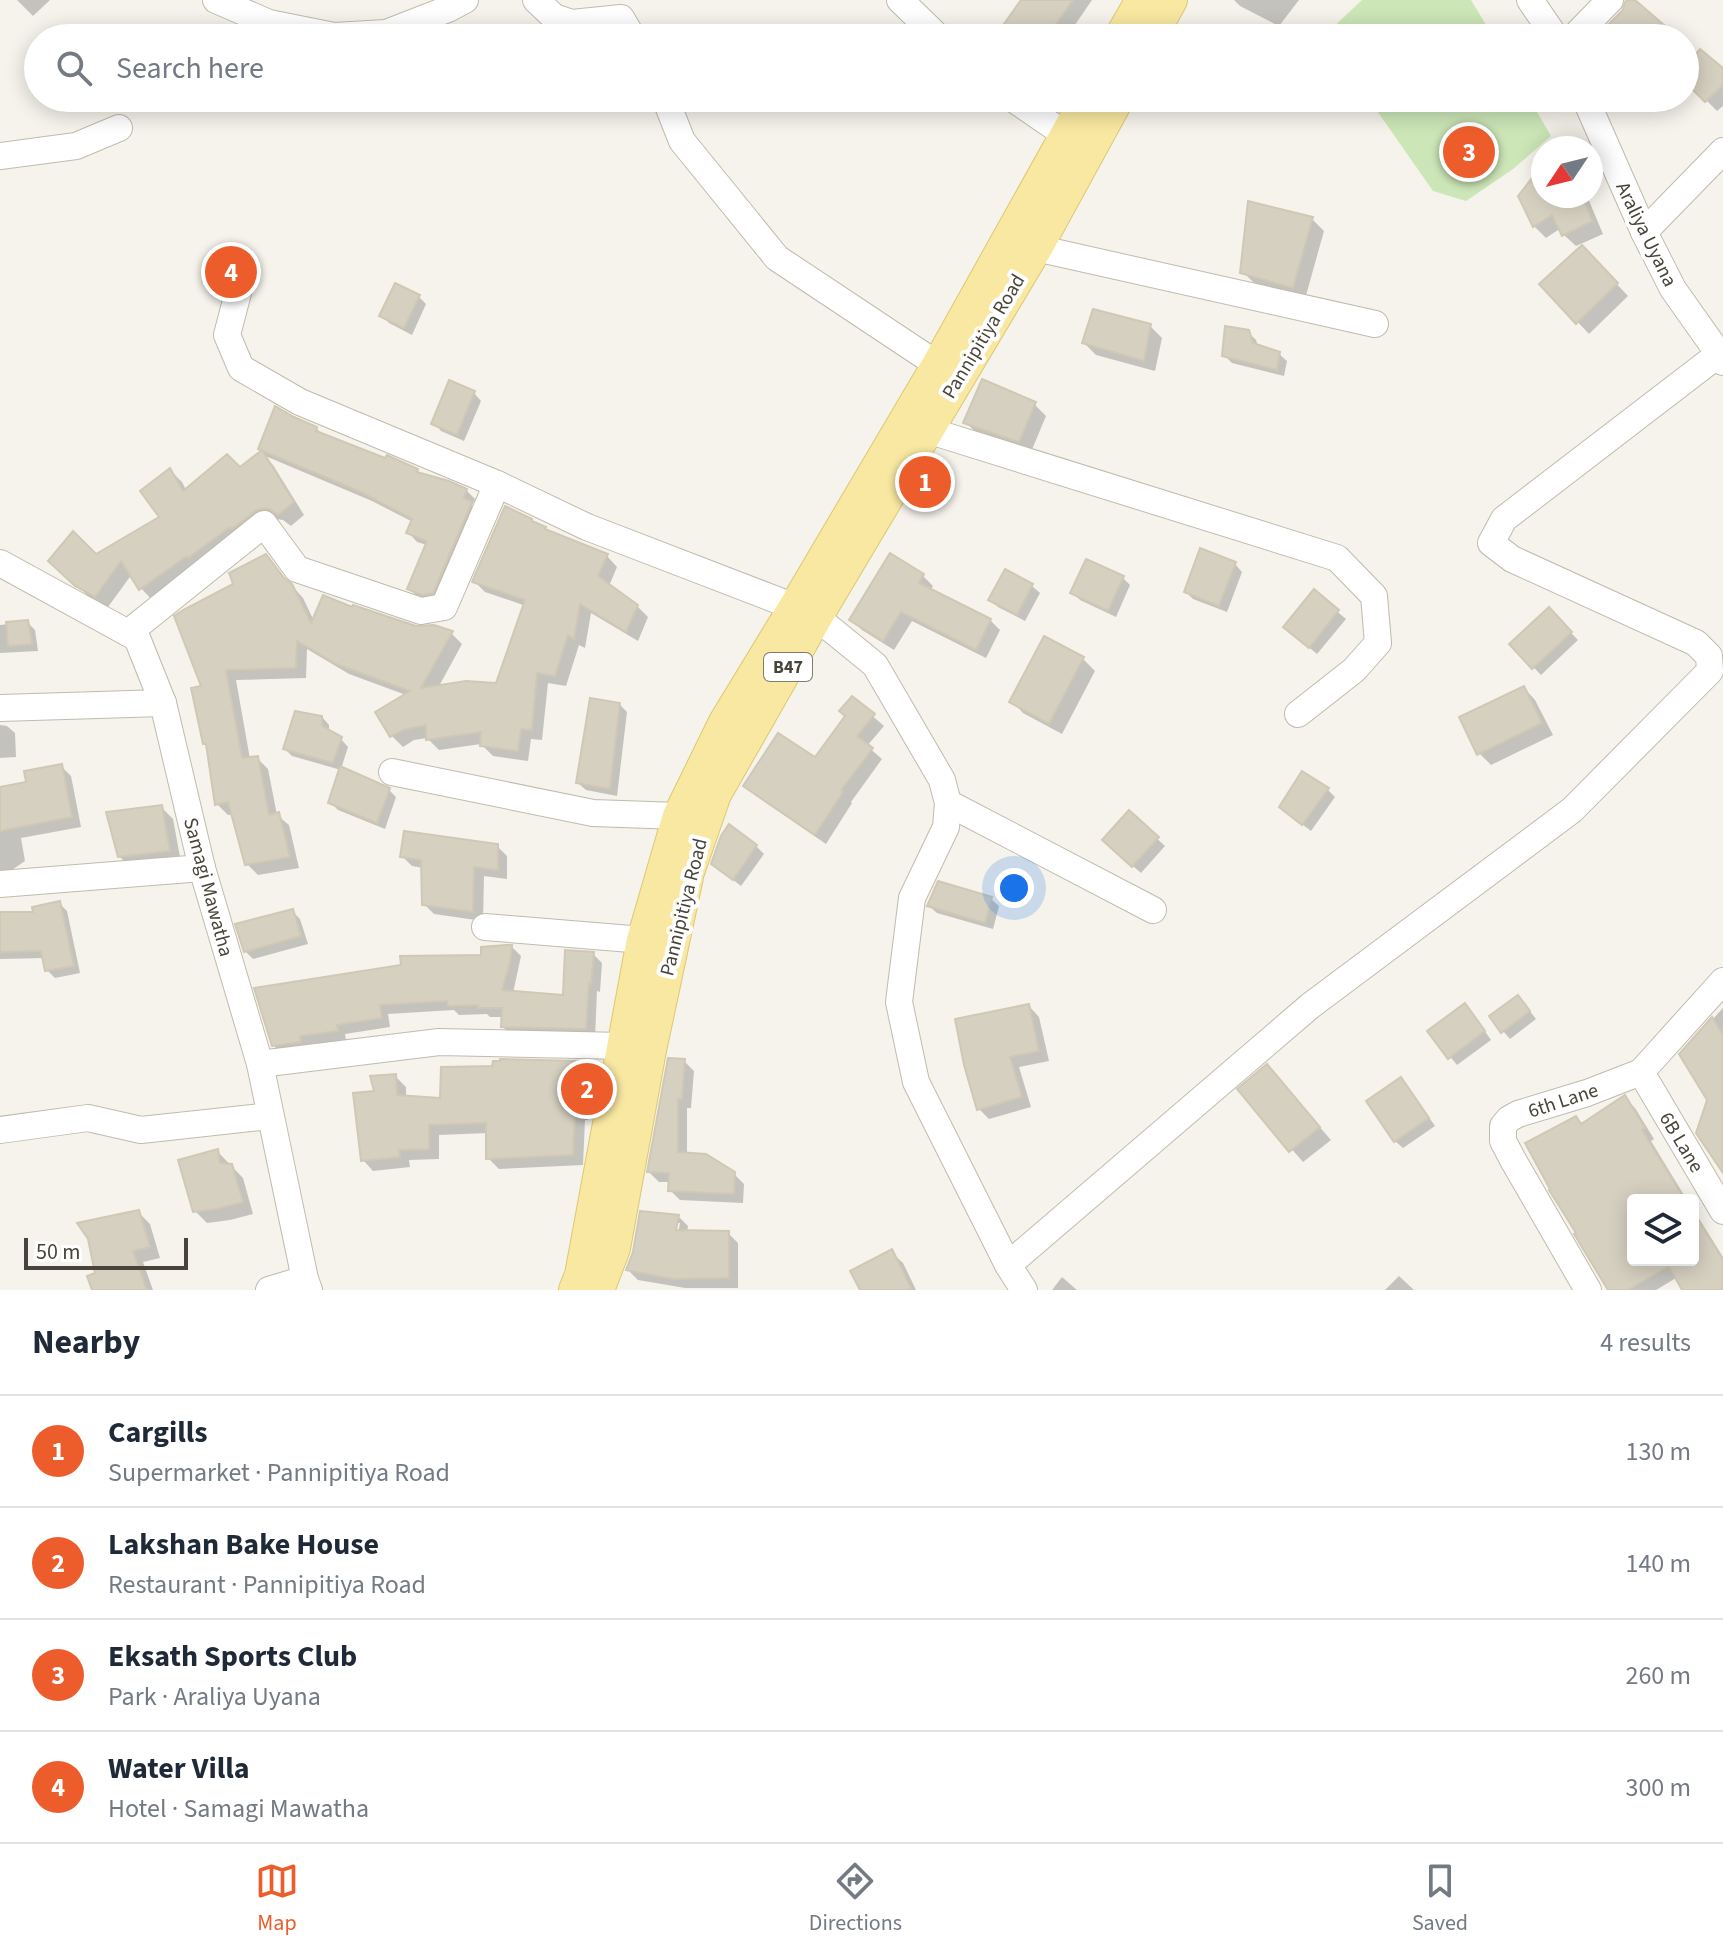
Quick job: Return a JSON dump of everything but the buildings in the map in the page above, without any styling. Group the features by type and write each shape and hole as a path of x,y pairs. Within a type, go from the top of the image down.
{"main road":[{"path":"1128,24 1142,0"},
{"path":"1158,24 1171,0"},
{"name":"Pannipitiya Road","path":"598,1290 614,1248 650,1050 688,872 715,794 806,612 938,365 1079,112"},
{"name":"Pannipitiya Road","path":"575,1290 581,1275 643,940 679,816 725,722 806,612 927,430 1036,248 1110,112"}],"street":[{"path":"216,0 274,24"},
{"path":"409,24 465,0"},
{"path":"536,0 554,17 572,23 621,18 625,24"},
{"path":"900,0 925,24"},
{"path":"1530,0 1546,24"},
{"path":"1587,24 1610,0"},
{"path":"671,112 682,141 777,258 938,365"},
{"path":"1032,112 1066,135"},
{"name":"Araliya Uyana","path":"1591,112 1644,232 1673,289 1721,358"},
{"path":"0,156 76,146 119,128"},
{"path":"1644,232 1723,151"},
{"path":"1036,248 1375,324"},
{"path":"239,289 227,335 241,368 300,402 497,484 587,527 806,612 875,665 942,780 948,803 946,827 912,898 899,1002 916,1082 1008,1265 1024,1290"},
{"path":"1008,1265 1310,1006 1572,810 1710,671 1709,656 1696,643 1512,559 1491,543 1504,519 1721,358"},
{"path":"927,430 1337,558 1374,596 1378,643 1354,670 1298,714"},
{"path":"128,633 264,524 297,569 421,611 444,607 497,484"},
{"name":"Samagi Mawatha","path":"0,563 137,638 163,703 202,868 260,1064 307,1284"},
{"path":"0,708 163,703"},
{"path":"392,772 593,813 679,816"},
{"path":"948,803 1153,910"},
{"path":"0,884 202,868"},
{"path":"485,927 643,940"},
{"name":"6th Lane","path":"1588,1290 1503,1141 1503,1126 1518,1114 1587,1093 1641,1072 1723,981"},
{"path":"260,1064 439,1042 624,1046"},
{"name":"6B Lane","path":"1641,1072 1723,1211"},
{"path":"0,1130 88,1118 141,1130 270,1116"},
{"path":"269,1290 307,1284"}],"green space":[{"path":"1362,0 1471,0 1486,24 1337,24"},
{"path":"1378,112 1537,112 1551,136 1531,136 1531,153 1466,201 1433,191"}],"place":[{"name":"Eksath Sports Club","path":"1469,152"},
{"name":"Water Villa","path":"231,272"},
{"name":"Cargills","path":"925,482"},
{"name":"Lakshan Bake House","path":"587,1089"}]}
